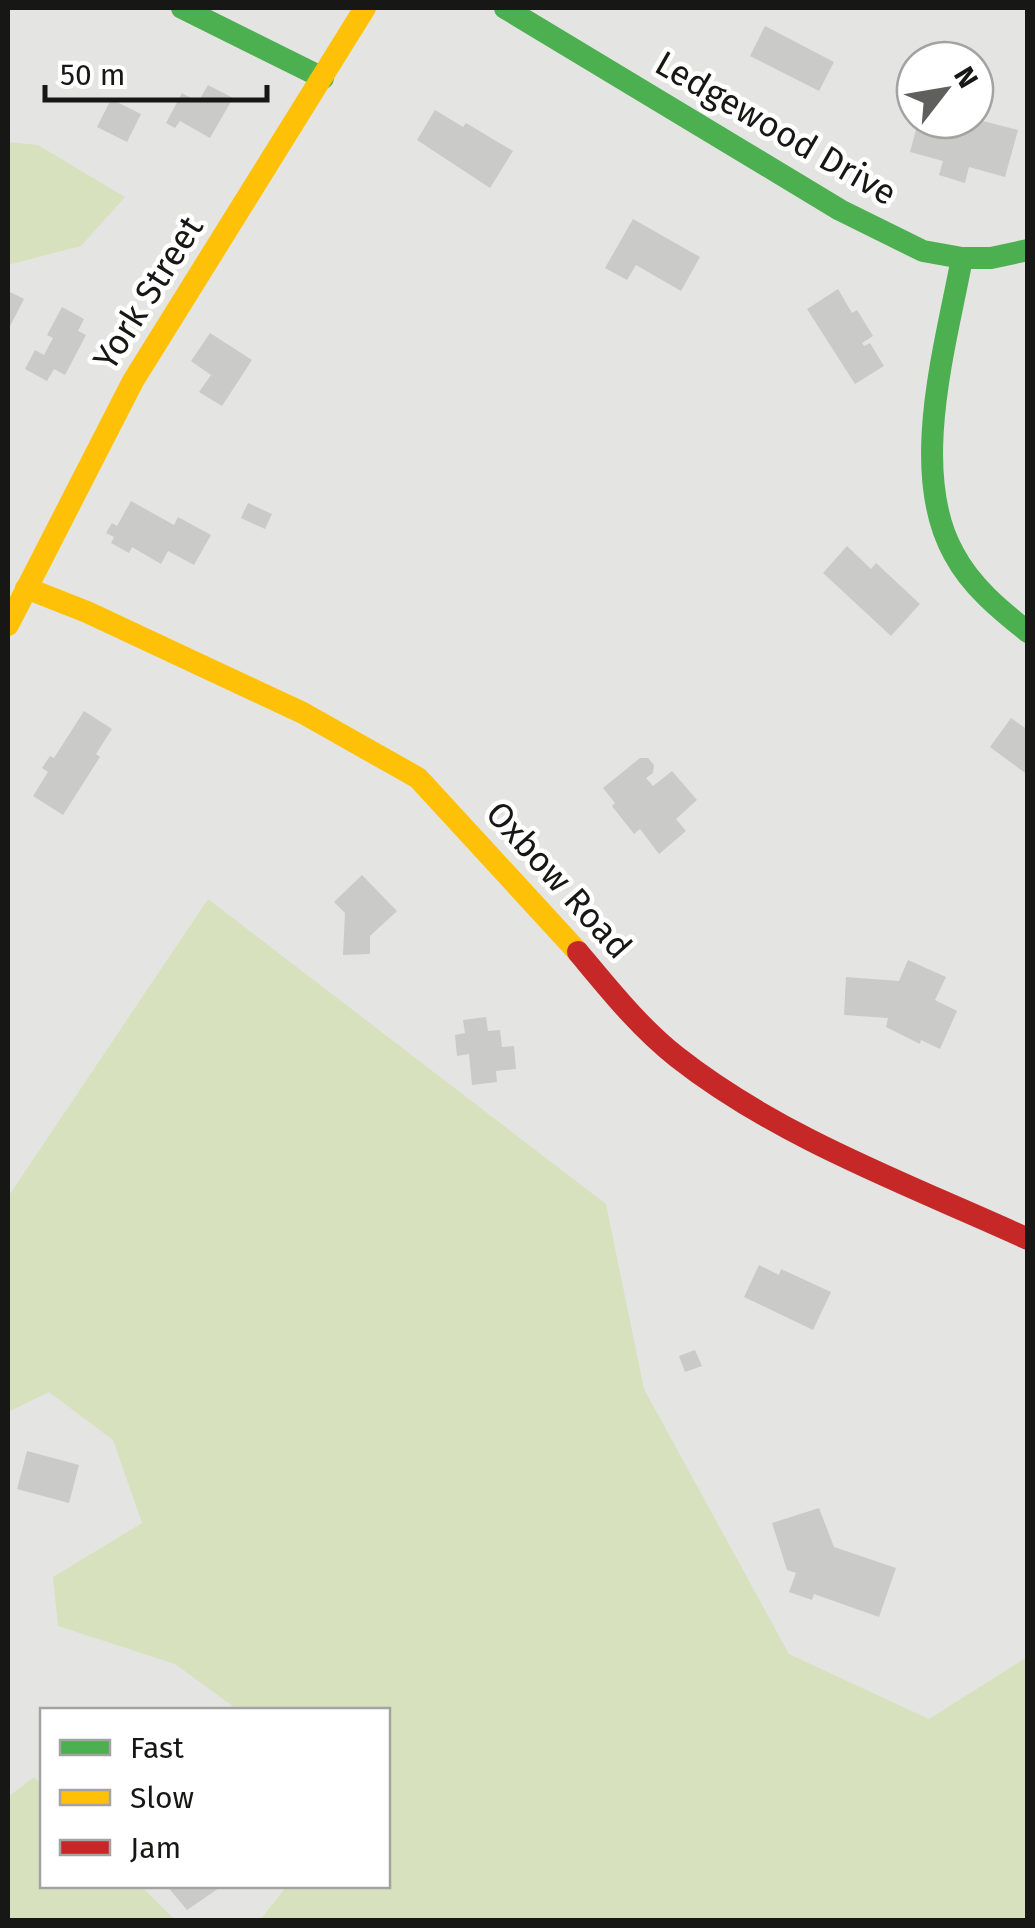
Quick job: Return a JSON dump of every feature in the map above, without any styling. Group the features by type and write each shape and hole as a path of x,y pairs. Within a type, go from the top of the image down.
{"street":[{"path":"182,8 323,78"},
{"name":"York Street","path":"8,625 133,380 365,8"},
{"name":"Ledgewood Drive","path":"505,8 840,210 923,251 991,258 1028,250"},
{"path":"962,258 932,439 937,496 947,542 988,600 1028,632"},
{"name":"Oxbow Road","path":"26,588 87,612 303,713 418,778 545,913 625,1008 676,1056 750,1106 840,1153 1028,1239"}],"green space":[{"path":"8,142 38,145 125,197 81,246 8,265"},
{"path":"208,899 606,1204 644,1389 789,1654 929,1719 1027,1657 1027,1920 260,1920 285,1888 390,1888 390,1708 235,1708 175,1664 58,1626 53,1577 142,1523 113,1440 49,1392 8,1412 8,1197"},
{"path":"34,1777 40,1783 40,1888 143,1888 175,1920 8,1920 8,1797"}],"building":[{"path":"765,26 834,62 819,91 750,56"},
{"path":"208,85 233,98 210,138 180,121 175,128 166,123 182,93 198,102"},
{"path":"111,99 141,114 127,142 97,127"},
{"path":"435,110 513,151 490,188 417,140"},
{"path":"995,124 1018,130 1005,177 969,167 965,183 939,175 943,161 910,152 913,140 995,140"},
{"path":"633,219 700,257 681,291 636,265 627,280 605,268"},
{"path":"838,289 852,313 857,310 873,336 862,343 870,343 884,366 855,384 807,309"},
{"path":"8,291 24,299 8,330"},
{"path":"62,307 84,319 78,331 86,335 65,375 54,369 47,381 25,369 35,350 44,355 53,338 47,335"},
{"path":"210,333 252,360 222,406 199,392 211,375 191,361"},
{"path":"131,501 174,525 178,517 211,535 194,565 168,551 161,564 132,547 129,553 111,543 114,537 106,533 112,523 117,526"},
{"path":"248,503 272,514 265,529 241,518"},
{"path":"847,546 871,569 876,563 920,604 891,636 823,573"},
{"path":"84,711 112,729 96,754 100,757 63,815 33,796 48,772 42,768 50,756 54,758"},
{"path":"1011,718 1028,730 1028,775 990,747"},
{"path":"640,758 648,758 654,765 653,773 646,778 653,786 672,771 697,800 676,819 686,831 659,854 640,829 634,834 603,788"},
{"path":"362,875 397,911 370,936 370,954 343,955 345,913 334,902"},
{"path":"908,960 946,977 935,1000 957,1011 940,1049 886,1027 888,1018 844,1015 846,977 899,981"},
{"path":"486,1017 488,1031 500,1030 502,1047 514,1046 516,1069 496,1071 497,1082 472,1085 469,1054 457,1056 455,1035 465,1033 463,1020"},
{"path":"759,1265 779,1275 781,1269 831,1292 813,1330 744,1297"},
{"path":"695,1350 702,1366 685,1372 679,1356"},
{"path":"27,1451 79,1465 69,1503 17,1489"},
{"path":"819,1508 834,1547 896,1568 879,1617 814,1594 812,1600 789,1592 796,1573 787,1570 772,1523"},
{"path":"169,1888 219,1888 187,1910"}],"traffic: fast":[{"path":"182,8 323,78"},
{"path":"505,8 840,210 923,251 991,258 1028,250"},
{"path":"962,258 935,408 932,447 940,521 969,577 1028,632"}],"traffic: slow":[{"path":"8,625 133,381 365,8"},
{"path":"26,588 87,612 303,713 418,778 578,952"}],"traffic: jam":[{"path":"578,952 650,1033 717,1086 802,1136 1028,1239"}]}
